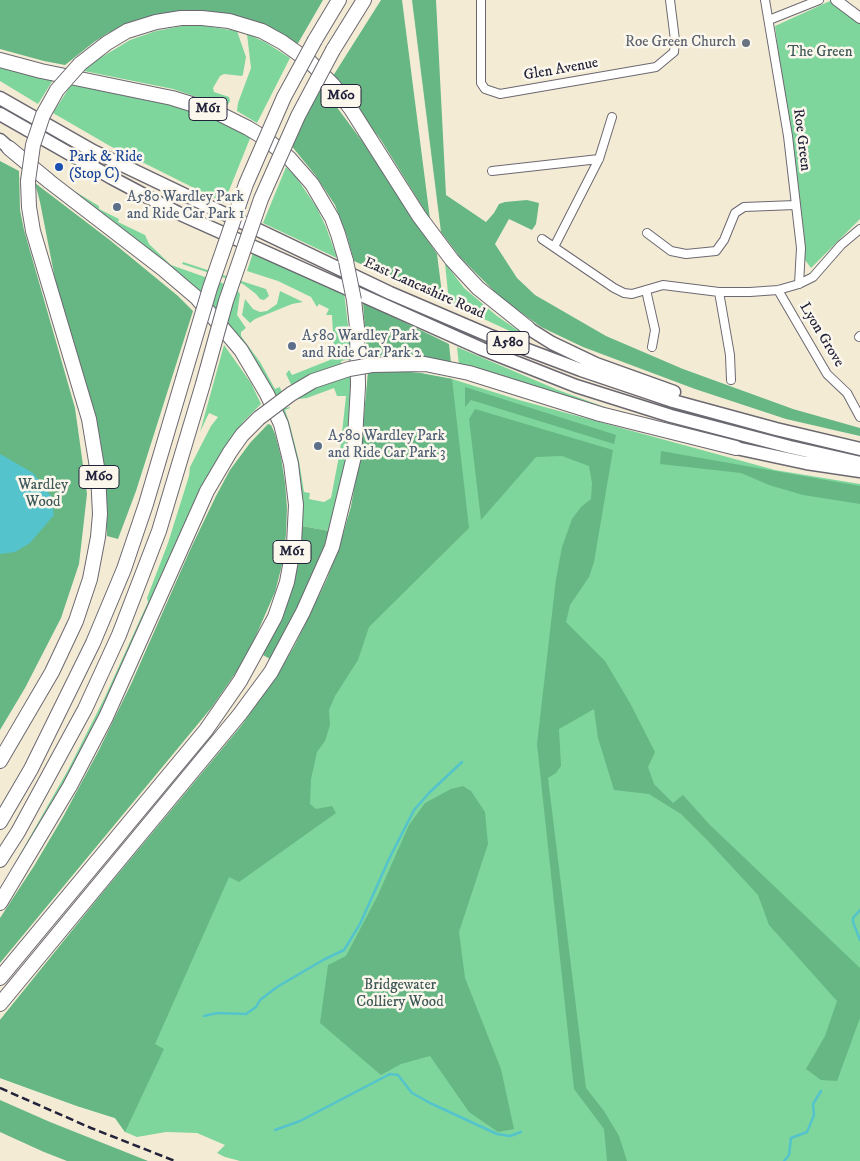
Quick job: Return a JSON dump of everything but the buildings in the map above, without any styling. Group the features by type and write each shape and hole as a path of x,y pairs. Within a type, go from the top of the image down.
{"highway":[{"path":"0,822 31,770 68,698 124,570 146,504 210,288 246,184 284,97 339,0"},
{"name":"M60","path":"0,860 18,832 86,709 119,635 159,531 226,301 261,199 298,116 333,50 364,0"},
{"name":"M60","path":"0,761 52,672 76,621 92,569 98,537 100,514 98,473 89,419 71,354 39,256 30,218 28,181 32,145 43,115 57,90 80,64 107,43 128,31 156,22 181,18 230,21 262,31 282,42 318,69 352,109 420,216 452,260 478,288 528,328"},
{"name":"M61","path":"0,60 41,71 172,98 214,111 266,139 290,159 312,184 332,218 341,242 354,300 358,386 354,456 332,547 304,612 271,672 240,714 123,853 0,1004"},
{"name":"East Lancashire Road","path":"0,98 93,151 390,293 488,335 629,387 776,430 860,449"},
{"name":"East Lancashire Road","path":"0,114 112,178 186,216 482,349 576,386 671,416 773,443 860,463"},
{"path":"0,123 28,130"},
{"name":"M61","path":"0,978 206,730 240,681 275,617 287,582 294,544 296,505 291,464 280,424 267,394 241,350 197,298 5,144"},
{"path":"528,328 552,343 596,364 776,430"},
{"path":"0,903 70,786 106,716 207,491 230,452 242,435 259,418 291,394 314,381 349,369 372,365 425,364 462,371 600,414 736,448 806,463 860,471"}],"street":[{"name":"Glen Avenue","path":"481,0 481,83 486,89 500,94 656,67 674,52 670,0"},
{"name":"Roe Green","path":"765,0 788,136 801,248 799,284"},
{"path":"769,20 818,0"},
{"path":"836,0 860,17"},
{"path":"554,247 599,159 612,117"},
{"path":"492,171 599,159"},
{"path":"647,233 671,251 686,254 716,251 724,240 735,213 744,207 796,205"},
{"path":"542,239 614,288 632,294 663,285 719,292 750,292 778,290 799,284 813,277 841,245 860,229"},
{"path":"646,290 655,330 652,347"},
{"name":"Lyon Grove","path":"778,290 827,374 846,393 860,417"},
{"path":"719,292 730,355 732,380"}],"green space":[{"path":"0,0 323,0 297,45 272,29 239,17 130,24 108,33 65,65 0,49"},
{"path":"381,0 402,0 430,219 381,140 333,76"},
{"path":"412,0 436,0 446,195 486,222 499,204 527,200 539,203 536,224 532,230 509,219 495,244 517,278 535,295 606,336 683,369 793,409 860,428 860,436 786,419 695,389 583,347 541,327 500,297 460,257 441,232"},
{"name":"The Green","path":"830,1 860,23 860,219 811,268 805,260 775,26"},
{"path":"182,26 205,26 237,31 246,57 243,74 242,76 224,74 220,76 213,88 214,92 229,97 230,101 226,107 173,89 84,71 97,60 130,40 156,31"},
{"path":"247,34 265,42 290,58 257,123 237,111 238,103 251,68"},
{"path":"0,66 53,80 38,104 0,81"},
{"path":"71,85 159,101 221,121 251,136 224,203 110,146 53,113"},
{"path":"321,86 371,153 437,254 443,301 354,261 335,205 316,176 290,144"},
{"name":"Wardley Wood","path":"0,161 19,171 20,210 24,230 75,408 87,494 79,564 61,618 25,688 0,730"},
{"path":"286,167 296,177 317,208 337,258 263,223"},
{"path":"35,183 111,241 178,296 193,311 136,491 118,539 107,536 105,476 100,438 81,366 58,294"},
{"path":"71,189 99,206 99,209 119,219 118,222 145,235 149,244 171,265 236,288 240,294 237,315 246,328 241,332 241,336 260,362 275,389 280,387 286,408 290,407 285,410 299,461 304,492 310,493 309,499 324,502 331,498 340,451 346,396 337,396 334,388 307,398 298,399 286,374 289,370 292,375 330,360 328,354 334,353 332,315 326,315 329,309 319,304 317,307 311,297 278,281 247,271 254,250 344,292 352,359 341,361 343,378 352,376 349,435 343,475 329,531 302,526 302,509 272,391 264,374 234,331 189,286"},
{"path":"183,262 266,289 269,296 264,300 260,299 243,284 182,264"},
{"path":"445,263 464,288 497,316 526,336 525,338 449,303"},
{"path":"280,291 303,302 292,304 255,319 250,323 242,315 245,299 253,309 260,312 267,311 277,304"},
{"path":"363,302 449,344 451,363 409,357 367,357"},
{"path":"224,345 251,383 261,404 243,422 225,448 103,711 71,773 9,880 15,863 68,770 104,699 148,602 147,598 168,543 189,476 190,467 211,426 218,417 209,413 200,432"},
{"path":"457,347 558,390 640,420 459,365"},
{"path":"391,370 452,379 469,528 369,627 358,660 335,696 329,710 330,725 325,741 317,752 311,779 310,804 316,809 332,806 336,813 239,882 229,877 155,1044 164,1049 125,1132 115,1118 0,1078 0,1020 242,725 275,679 294,647 327,579 340,545 351,507 361,451 368,373"},
{"path":"368,373 420,373 452,379 519,400 775,470 860,484 860,1161 240,1161 217,1153 225,1145 197,1133 166,1132 137,1137 125,1132 115,1118 0,1078 0,1020 242,725 275,679 303,631 327,579 340,545 351,507 361,451"},
{"path":"465,387 616,435 614,444 471,400 465,407"},
{"path":"475,409 613,450 594,562 589,577 570,605 566,622 605,661 630,703 655,752 648,767 654,784 673,803 683,795 709,824 860,968 860,1018 837,1081 821,1080 806,1069 825,1036 837,1001 769,925 758,895 681,814 649,794 614,790 598,738 594,709 559,729 561,766 556,773 548,778 586,1088 604,1111 619,1136 627,1161 607,1161 604,1129 574,1089 537,744 556,579 562,547 572,519 581,507 591,499 592,483 589,466 562,456 536,457 481,520 469,419"},
{"path":"268,424 271,425 275,434 281,457 287,508 286,534 283,561 275,592 251,647 212,707 0,963 0,918 63,817 99,750 132,682 191,548 230,470 250,443"},
{"path":"661,451 860,486 860,504 803,495 769,485 741,473 660,464"},
{"path":"302,526 329,531 317,568 293,620 270,659 263,655 280,619 300,545"},
{"name":"Bridgewater Colliery Wood","path":"463,786 471,791 485,812 488,844 459,932 465,978 501,1069 514,1129 498,1132 469,1112 430,1056 401,1064 381,1075 320,1023 328,965 346,956 378,895 409,825 425,803 451,789"},
{"path":"0,1100 148,1161 67,1161 44,1152 0,1132"}],"water":[{"path":"0,454 33,473 51,496 54,515 30,543 15,552 0,554"}],"waterway":[{"path":"204,1016 217,1013 246,1014 277,987 344,950 360,924 389,859 414,810 462,762"},
{"path":"860,910 853,918 860,940"},
{"path":"275,1130 300,1121 390,1074 398,1075 412,1093 497,1134 510,1136 521,1132"},
{"path":"784,1161 789,1155 791,1138 807,1132 814,1115 813,1104 821,1091"}],"railway":[{"path":"0,1088 91,1128 175,1161"}],"place":[{"name":"Roe Green Church","path":"746,43"},
{"name":"Park & Ride (Stop C)","path":"59,167"},
{"name":"A580 Wardley Park and Ride Car Park 1","path":"117,207"},
{"name":"A580 Wardley Park and Ride Car Park 2","path":"292,346"},
{"name":"A580 Wardley Park and Ride Car Park 3","path":"318,446"}]}
